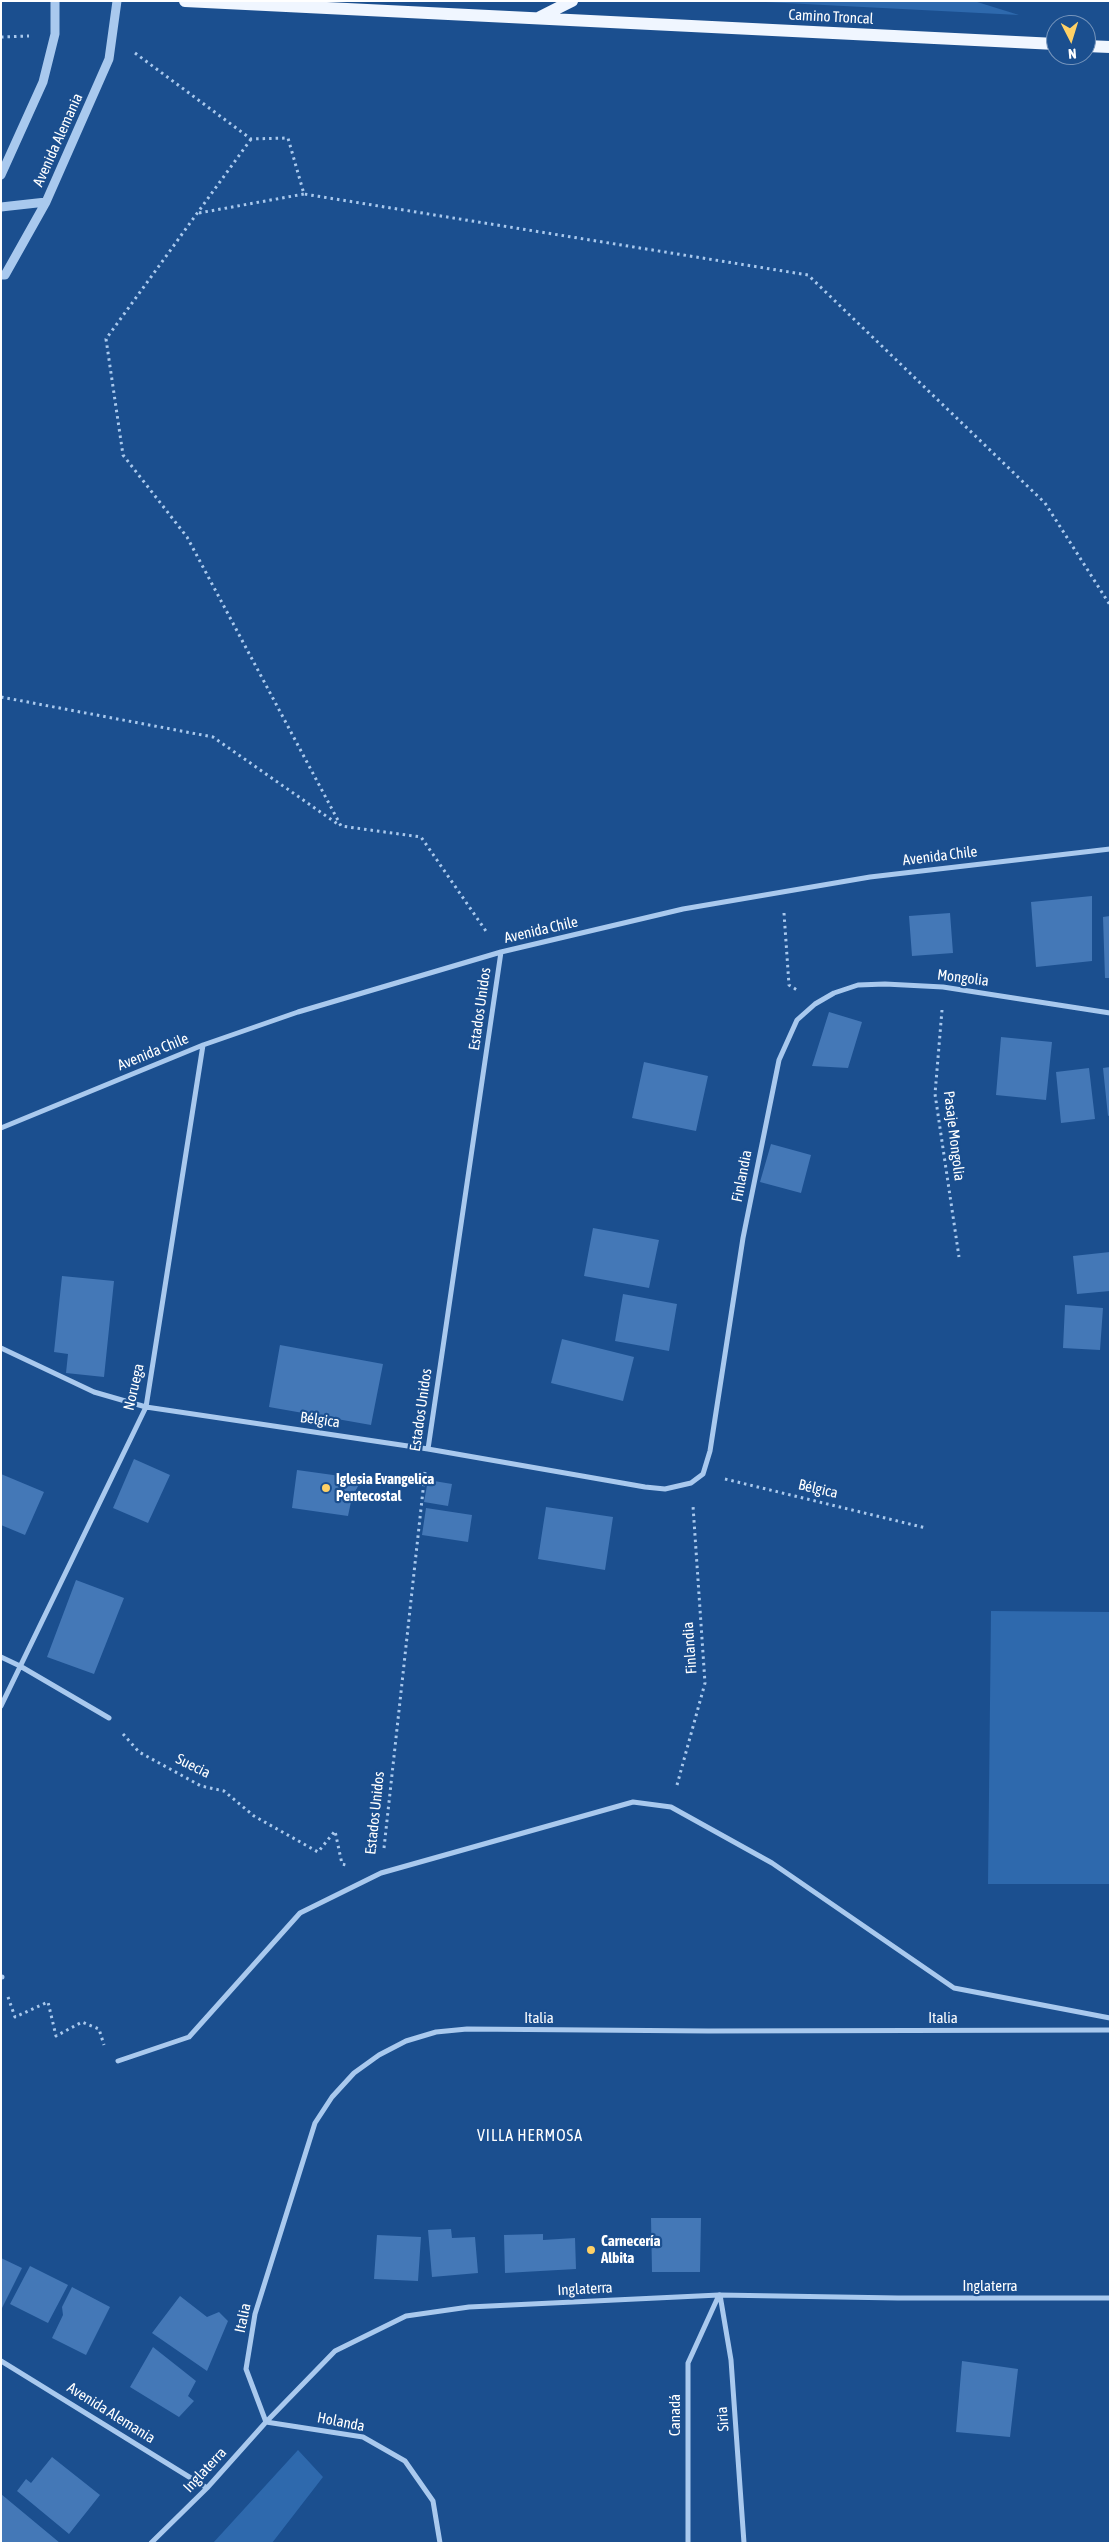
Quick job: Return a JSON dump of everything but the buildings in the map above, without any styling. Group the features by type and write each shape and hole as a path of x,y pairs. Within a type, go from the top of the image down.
{"main road":[{"name":"Camino Troncal","path":"185,1 1046,43"},
{"path":"538,18 572,1"},
{"path":"1096,46 1110,47"}],"street":[{"path":"1,175 43,82 55,34 55,1"},
{"name":"Avenida Alemania","path":"3,278 46,202 109,59 116,1"},
{"path":"1,207 46,202"},
{"name":"Avenida Chile","path":"1,1128 203,1045 298,1012 501,952 683,909 870,877 1110,849"},
{"name":"Estados Unidos","path":"428,1449 501,952"},
{"name":"Mongolia","path":"815,1004 834,993 858,986 944,987 1110,1012"},
{"name":"Finlandia","path":"703,1474 710,1451 743,1238 779,1060 797,1020 815,1004"},
{"name":"Noruega","path":"1,1706 146,1407 203,1045"},
{"name":"Bélgica","path":"1,1348 94,1392 146,1407 428,1449 645,1487 666,1489 691,1483"},
{"path":"691,1483 703,1474"},
{"path":"1,1657 20,1666 108,1718"},
{"path":"118,2061 189,2037 300,1913 381,1873 633,1802 671,1807 772,1863 954,1988 1110,2018"},
{"name":"Italia","path":"266,2422 246,2369 255,2314 315,2124 332,2097 354,2073 379,2055 406,2041 436,2032 467,2029 688,2031 1110,2030"},
{"name":"Inglaterra","path":"151,2543 207,2488 266,2422 335,2351 406,2316 469,2308 720,2295 1110,2298"},
{"name":"Canadá","path":"688,2543 688,2363 720,2295"},
{"name":"Siria","path":"720,2295 730,2360 744,2543"},
{"name":"Avenida Alemania","path":"1,2360 207,2488"},
{"name":"Holanda","path":"266,2422 363,2437 405,2461 433,2501 440,2543"}],"path":[{"path":"113,37 251,139 288,138 304,194"},
{"path":"251,139 106,339 123,455 187,537 341,826"},
{"path":"199,213 304,194 808,275 1045,503 1110,605"},
{"path":"1,697 213,737 341,826 421,837 501,952"},
{"path":"783,892 789,984 815,1004"},
{"name":"Pasaje Mongolia","path":"944,987 935,1094 959,1257"},
{"name":"Estados Unidos","path":"381,1873 428,1449"},
{"name":"Bélgica","path":"703,1474 926,1528"},
{"name":"Finlandia","path":"671,1807 705,1683 691,1483"},
{"name":"Suecia","path":"108,1718 139,1752 200,1786 224,1791 254,1816 318,1852 335,1831 342,1864 381,1873"},
{"path":"2,1977 15,2017 48,2002 56,2036 82,2022 99,2029 107,2056 118,2061"}],"shaded area":[{"path":"746,1 974,1 1019,15"},
{"path":"991,1611 1110,1612 1110,1884 988,1884"},
{"path":"298,2450 323,2477 272,2543 213,2543"}],"place":[{"name":"Iglesia Evangelica Pentecostal","path":"326,1488"},
{"name":"Carnecería Albita","path":"591,2250"}],"district":[{"name":"VILLA HERMOSA","path":"530,2136"}]}
